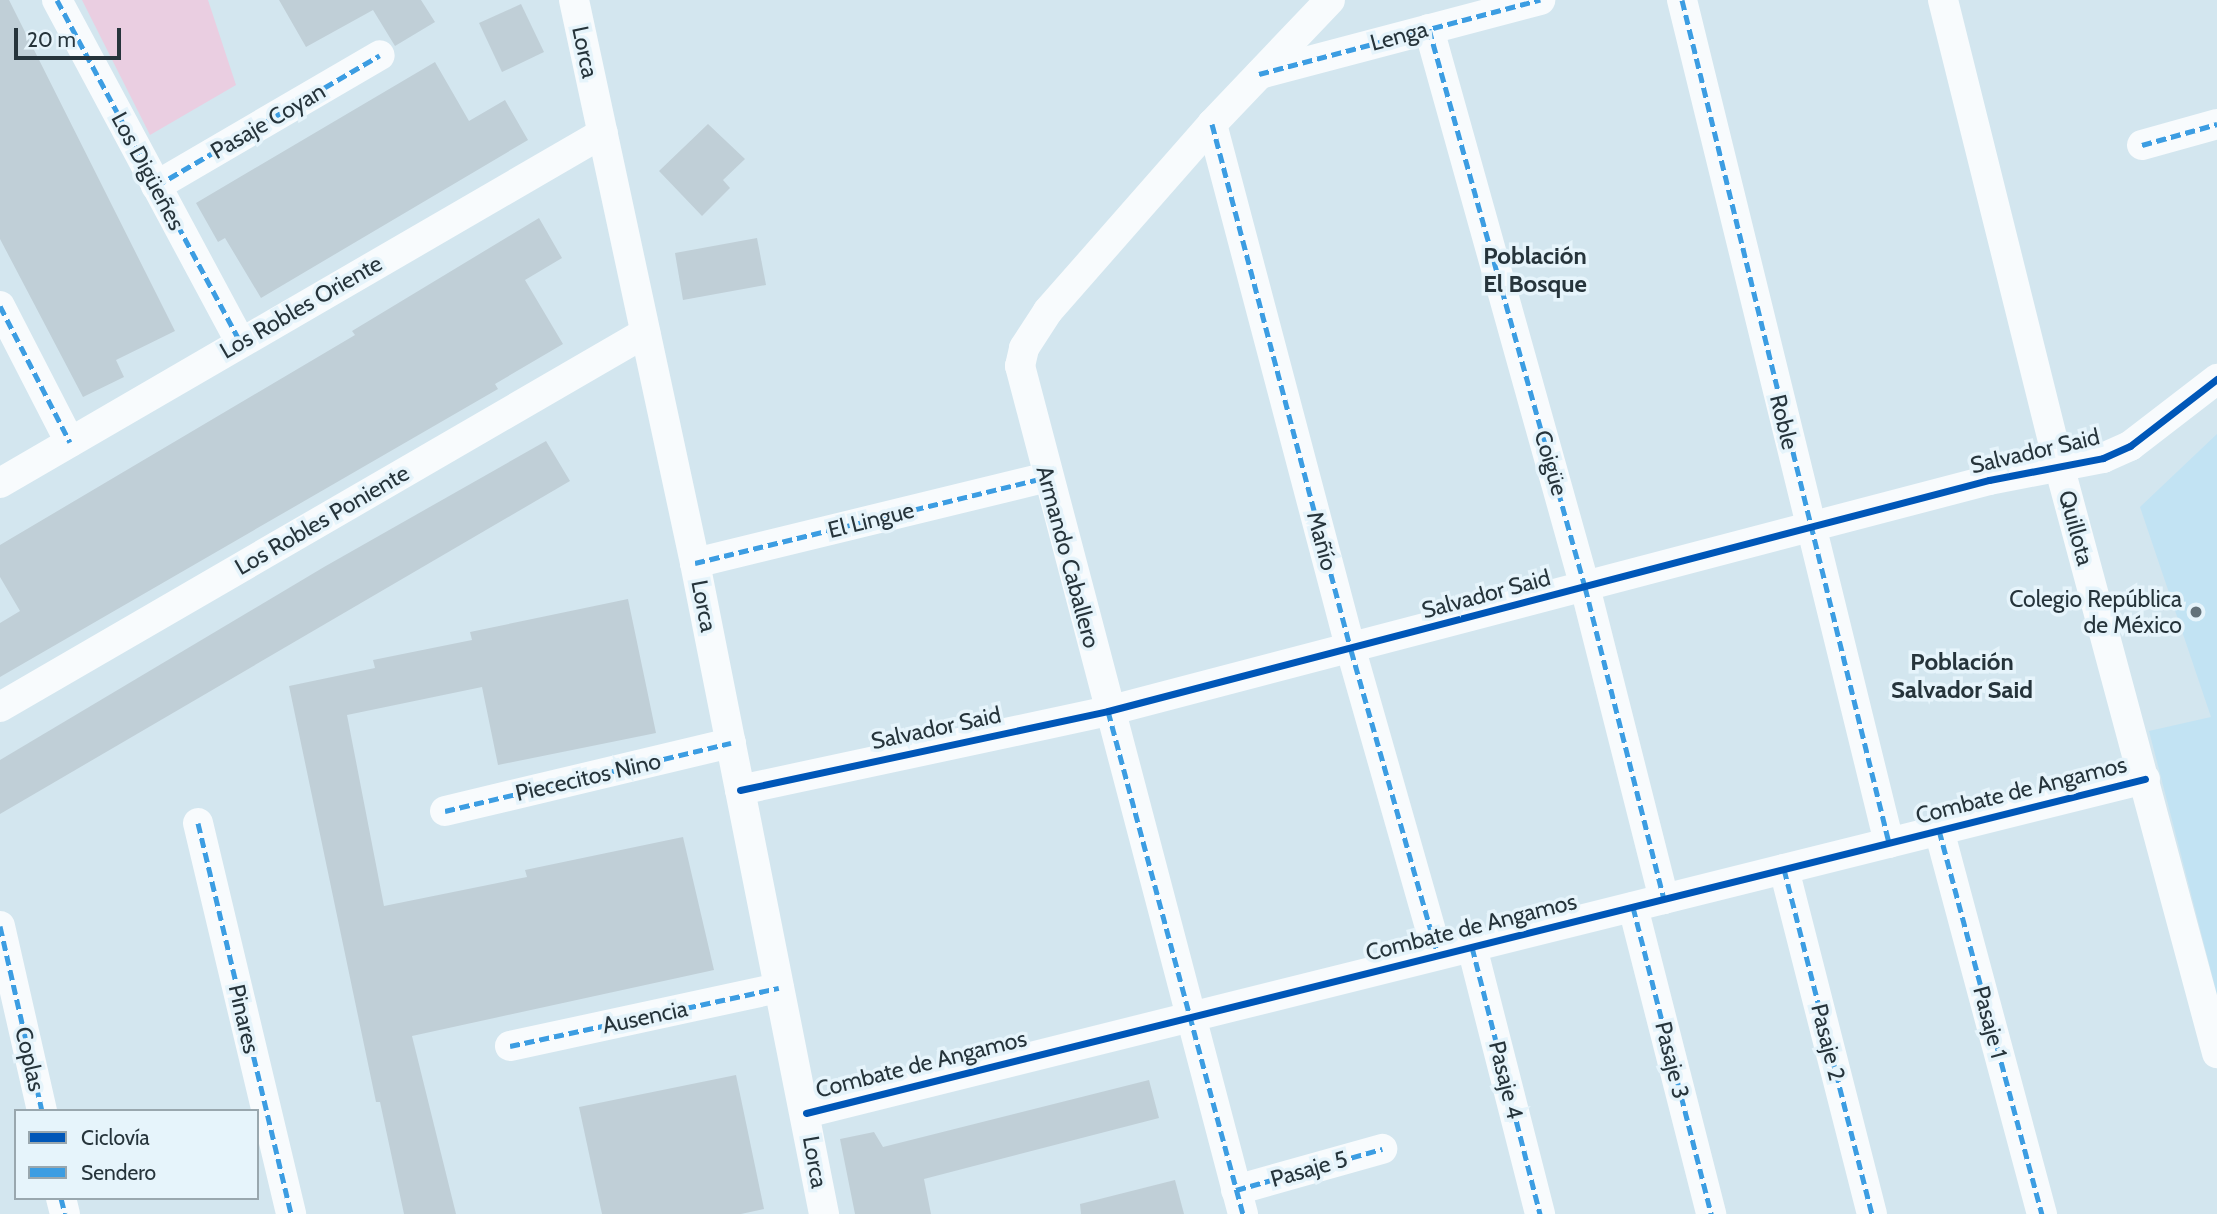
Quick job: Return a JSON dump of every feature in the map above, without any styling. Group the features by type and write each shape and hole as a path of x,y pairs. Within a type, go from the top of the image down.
{"street":[{"name":"Los Digüeñes","path":"57,0 240,342"},
{"name":"Lorca","path":"573,0 695,563 824,1214"},
{"name":"Armando Caballero","path":"1240,1202 1108,712 1020,366 1024,348 1048,311 1212,124 1331,0"},
{"name":"Lenga","path":"1259,74 1540,0"},
{"name":"Roble","path":"1682,0 1809,527 1889,843"},
{"name":"Quillota","path":"1943,0 2060,469 2217,1053"},
{"name":"Coigüe","path":"1429,29 1586,587 1664,899"},
{"name":"Pasaje Coyan","path":"156,186 380,55"},
{"name":"Mañío","path":"1212,124 1351,650 1438,955"},
{"path":"2143,145 2217,124"},
{"name":"Los Robles Oriente","path":"0,483 603,132"},
{"path":"0,306 70,442"},
{"name":"Los Robles Poniente","path":"0,706 645,333"},
{"name":"Salvador Said","path":"740,790 1108,712 1989,480 2060,469 2130,446 2217,379"},
{"name":"El Lingue","path":"695,563 1047,477"},
{"name":"Piececitos Nino","path":"445,811 732,743"},
{"name":"Combate de Angamos","path":"806,1113 2145,779"},
{"name":"Pinares","path":"198,823 290,1214"},
{"name":"Pasaje 1","path":"1939,830 2042,1214"},
{"name":"Pasaje 2","path":"1784,869 1872,1214"},
{"name":"Pasaje 3","path":"1633,907 1711,1214"},
{"name":"Coplas","path":"0,926 41,1109"},
{"name":"Pasaje 4","path":"1472,947 1540,1214"},
{"name":"Ausencia","path":"510,1046 779,988"},
{"name":"Pasaje 5","path":"1240,1202 1382,1149"}],"shaded area":[{"path":"82,0 208,0 236,85 150,135"},
{"name":"Colegio República de México","path":"2217,434 2217,994 2149,731 2211,717 2140,507"}],"building":[{"path":"0,0 9,0 175,331 116,360 124,377 83,397 0,239"},
{"path":"279,0 421,0 435,22 395,46 373,10 306,47"},
{"path":"521,4 544,52 502,72 479,23"},
{"path":"435,62 469,121 505,100 528,140 261,298 225,238 218,242 196,203"},
{"path":"708,124 745,159 723,180 730,188 702,216 659,171"},
{"path":"539,218 562,258 525,280 563,344 495,384 498,389 0,677 0,623 20,611 0,577 0,545 355,335 352,331"},
{"path":"757,238 766,285 683,300 675,253"},
{"path":"546,441 570,481 0,814 0,760 324,567"},
{"path":"628,599 656,733 498,765 482,687 347,715 384,906 527,877 525,870 683,837 714,970 412,1036 456,1214 404,1214 380,1102 376,1102 289,686 375,668 373,660 472,640 470,632"},
{"path":"736,1075 764,1209 741,1214 602,1214 579,1107"},
{"path":"1149,1080 1159,1118 924,1179 931,1214 855,1214 840,1139 874,1132 883,1147"},
{"path":"1175,1180 1184,1214 1081,1214 1080,1204"}],"marked path":[{"path":"57,0 240,342"},
{"path":"1259,74 1540,0"},
{"path":"1682,0 1889,843"},
{"path":"1429,29 1585,587 1664,899"},
{"path":"156,186 380,55"},
{"path":"1212,124 1351,650 1438,955"},
{"path":"2142,145 2217,124"},
{"path":"0,306 70,442"},
{"path":"695,563 1047,477"},
{"path":"1108,711 1243,1214"},
{"path":"445,811 731,743"},
{"path":"198,823 291,1214"},
{"path":"1939,830 2042,1214"},
{"path":"1784,869 1872,1214"},
{"path":"1633,907 1711,1214"},
{"path":"0,926 42,1109"},
{"path":"1472,947 1540,1214"},
{"path":"510,1046 779,988"},
{"path":"1236,1190 1382,1149"},
{"path":"62,1200 65,1214"}],"cycle path":[{"path":"740,790 1108,711 1989,480 2103,458 2130,446 2217,379"},
{"path":"806,1113 2145,779"}],"place":[{"name":"Colegio República de México","path":"2196,612"}],"district":[{"name":"Población El Bosque","path":"1535,270"},
{"name":"Población Salvador Said","path":"1962,676"}]}
